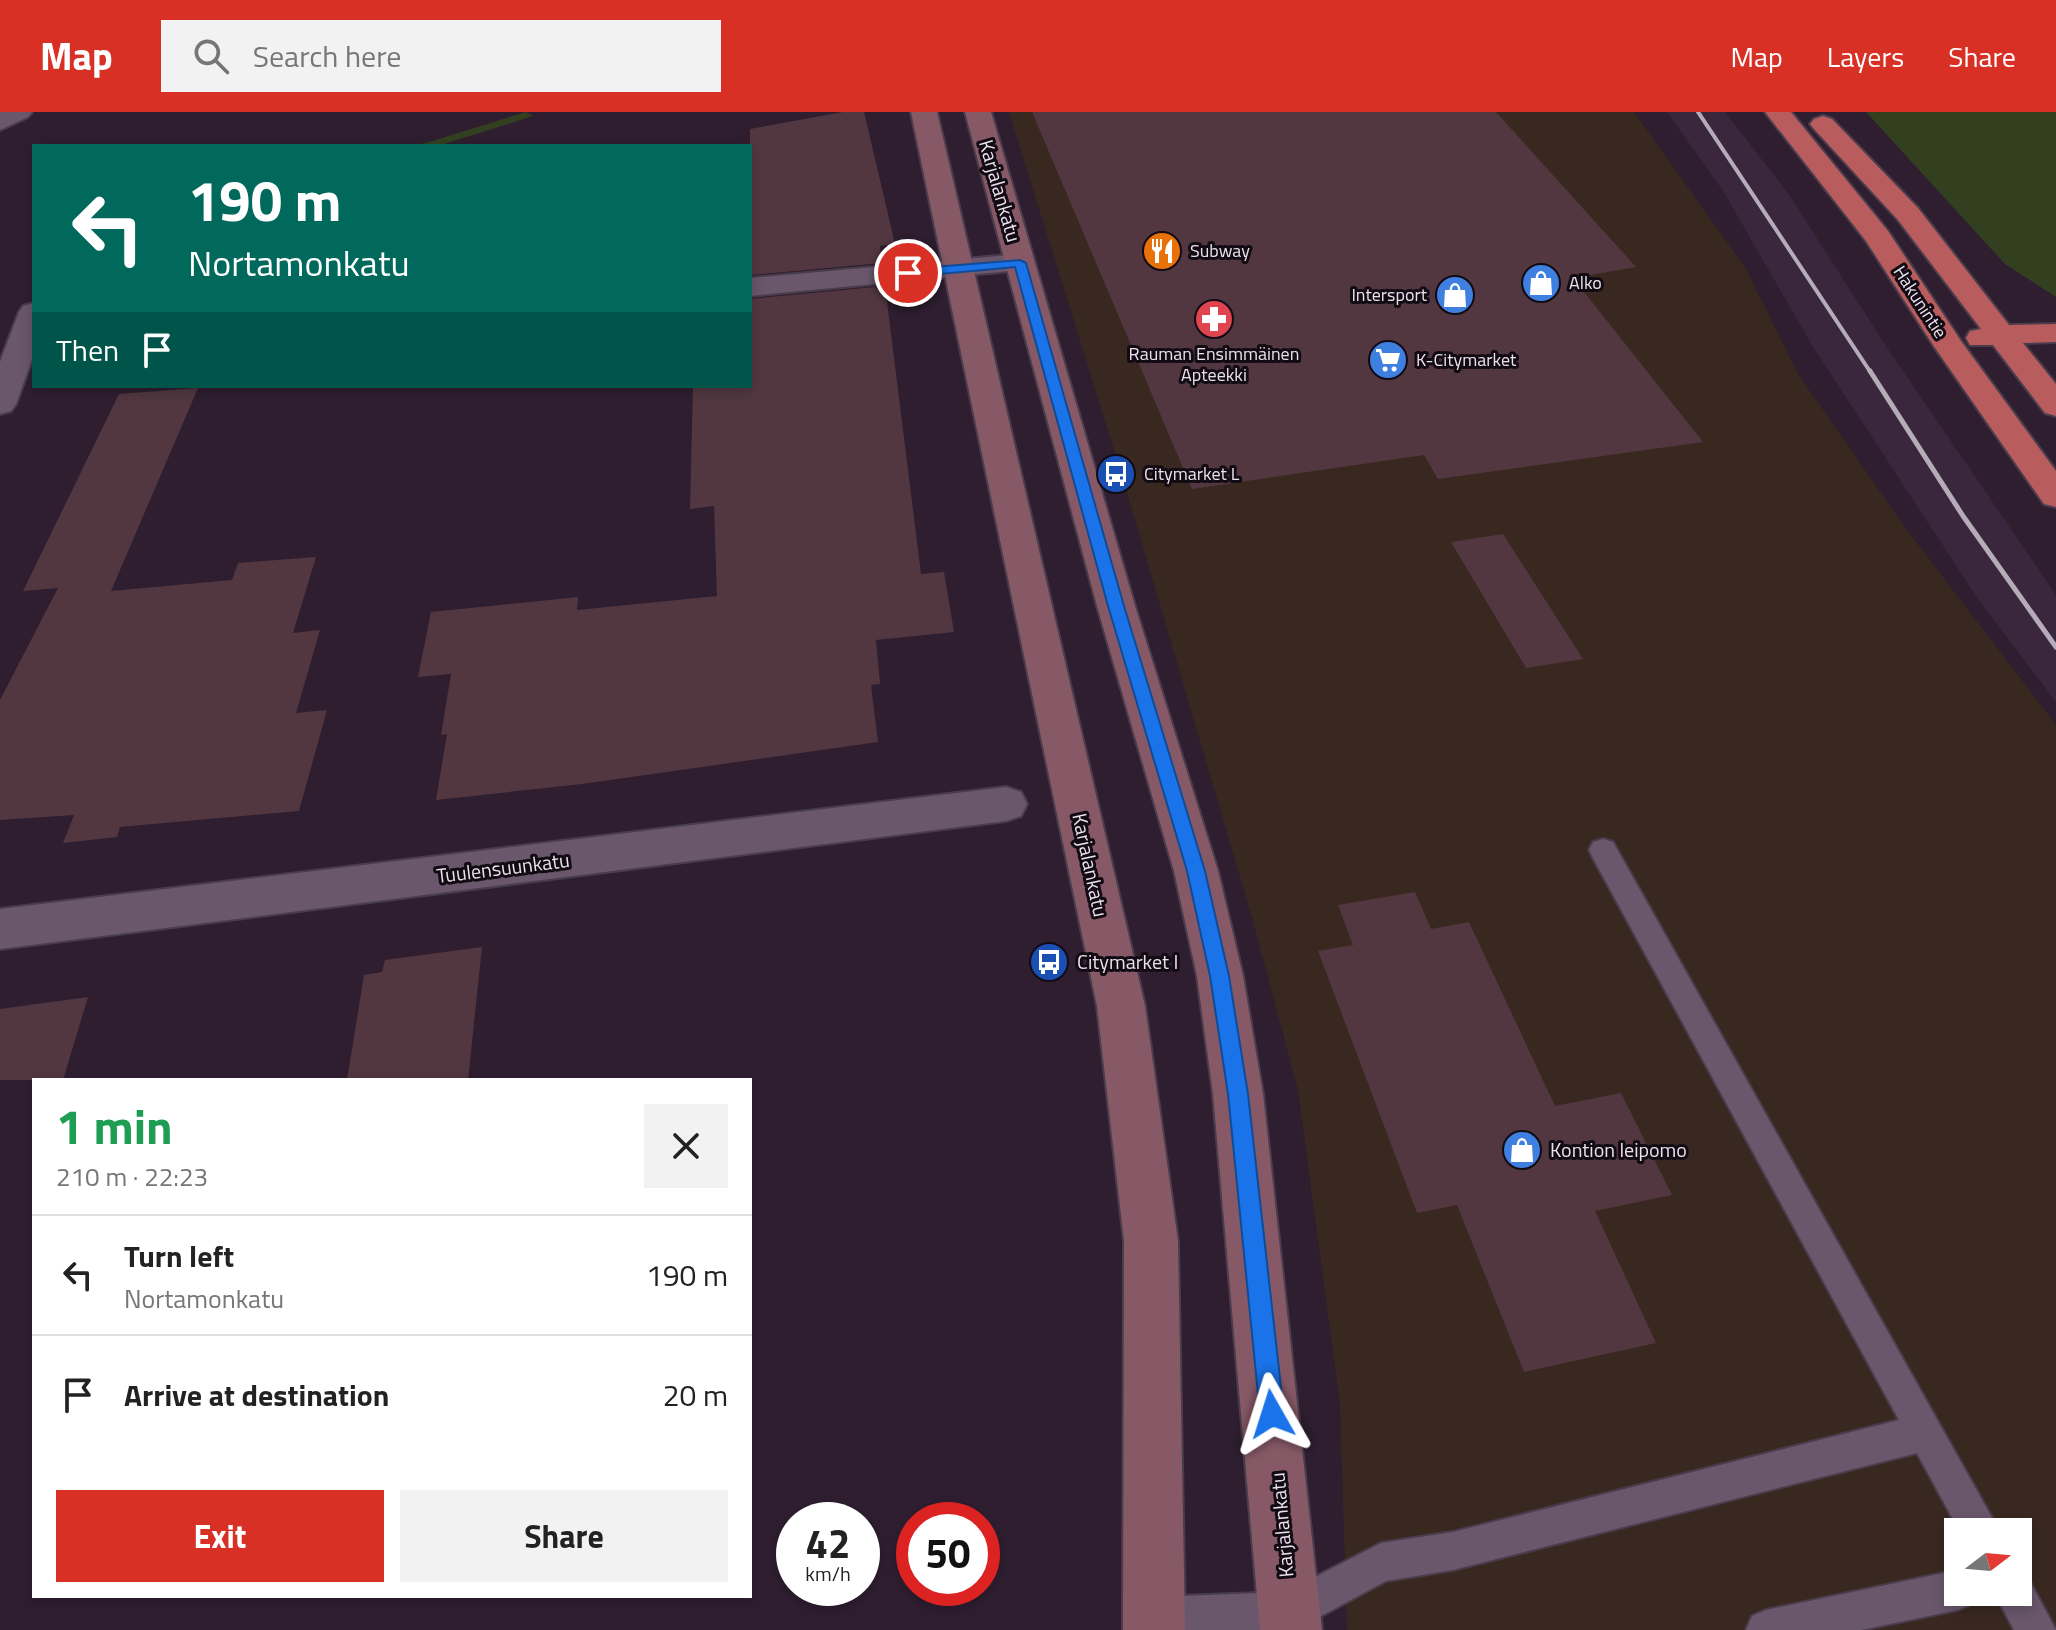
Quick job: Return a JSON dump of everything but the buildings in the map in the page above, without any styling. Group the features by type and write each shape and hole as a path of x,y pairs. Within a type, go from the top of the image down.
{"highway":[{"name":"Hakunintie","path":"1778,112 1878,237 1948,345 2056,496"},
{"path":"1810,112 1908,214 2000,334 2040,366 2056,406"},
{"path":"1948,345 2000,334 2056,333"},
{"path":"1948,345 2040,366"}],"main road":[{"name":"Karjalankatu","path":"924,112 1121,1006 1151,1241 1154,1624"},
{"name":"Karjalankatu","path":"978,112 1116,606 1196,871 1220,976 1238,1094 1297,1624"}],"street":[{"path":"0,122 19,112"},
{"path":"752,287 1020,263"},
{"path":"0,404 32,318"},
{"name":"Tuulensuunkatu","path":"0,929 1006,804"}],"lane":[{"path":"1603,850 1973,1518"},
{"path":"1154,1624 1297,1624 1381,1562 1453,1551 1925,1432"},
{"path":"1766,1630 1944,1593"},
{"path":"2022,1606 2036,1630"}],"shaded area":[{"path":"1009,112 1634,112 1746,269 1798,374 1904,526 2056,725 2056,1630 1347,1630 1340,1404 1298,1090 1253,921 1120,469"},
{"path":"1667,112 1725,112 1788,193 1886,346 2056,595 2056,702 1978,599 1813,347 1723,191"}],"green space":[{"path":"526,112 533,116 444,144 422,144"},
{"path":"1866,112 2056,112 2056,297 2005,264"}],"railway":[{"path":"1698,112 1871,373"},
{"path":"1870,371 1963,516 2056,647"}],"place":[{"name":"Subway","path":"1162,251"},
{"name":"Alko","path":"1541,283"},
{"name":"Intersport","path":"1455,295"},
{"name":"Rauman Ensimmäinen Apteekki","path":"1214,319"},
{"name":"K-Citymarket","path":"1388,360"},
{"name":"Citymarket L","path":"1116,474"},
{"name":"Citymarket I","path":"1049,962"},
{"name":"Kontion leipomo","path":"1522,1150"}],"route":[{"path":"908,273 1020,263 1116,606 1196,871 1220,976 1238,1094 1272,1414"}]}
